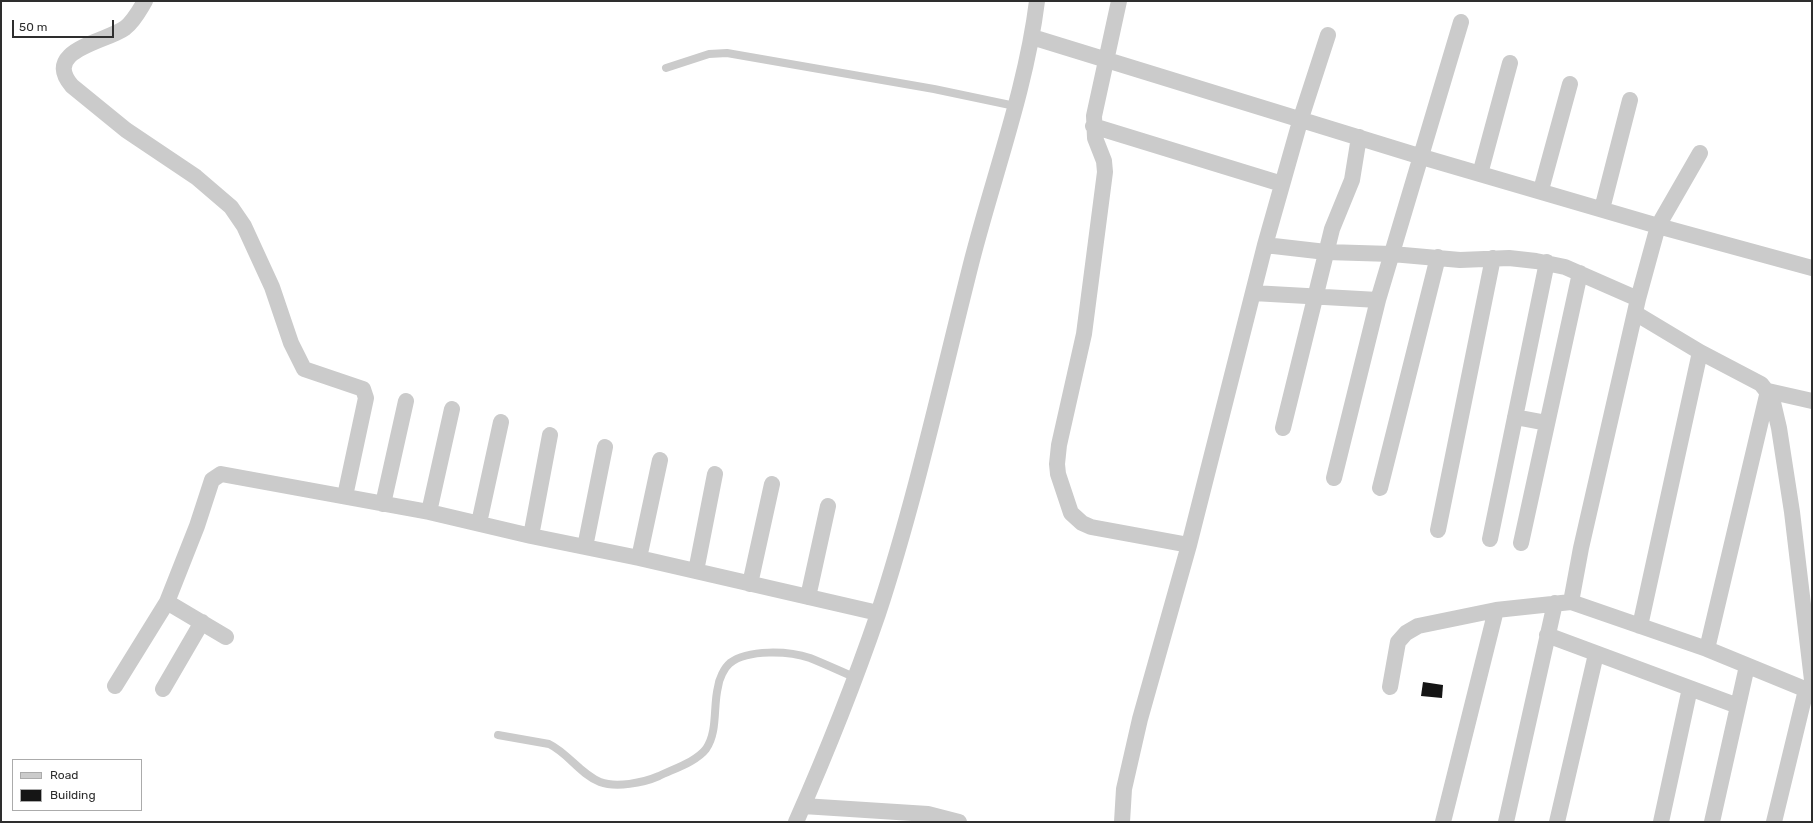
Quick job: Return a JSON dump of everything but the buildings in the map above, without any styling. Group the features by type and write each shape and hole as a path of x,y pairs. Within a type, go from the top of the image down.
{"street":[{"path":"144,1 136,17 126,28 116,34 77,50 68,57 64,71 66,79 72,86 126,130 196,177 231,207 244,226 272,287 291,343 304,369 363,389 366,398 345,496"},
{"path":"796,822 878,613 917,479 979,232 1015,106 1032,37 1037,1"},
{"path":"1119,1 1094,116 1093,126 1095,138 1104,161 1104,172 1084,334 1059,445 1058,474 1071,513 1082,523 1091,527 1189,545"},
{"path":"1334,478 1378,300 1422,157 1461,22"},
{"path":"1122,822 1124,789 1140,719 1189,545 1265,245 1301,118 1328,35"},
{"path":"1032,37 1301,118 1422,157 1542,190 1658,226 1812,268"},
{"path":"1480,174 1510,63"},
{"path":"1542,190 1570,84"},
{"path":"1602,209 1630,100"},
{"path":"1093,126 1282,184"},
{"path":"1282,428 1326,252 1336,219 1352,180 1359,137"},
{"path":"1571,602 1581,548 1637,306 1658,226 1700,153"},
{"path":"1265,245 1326,252 1392,254 1460,260 1493,258 1547,262 1580,273 1637,306 1700,352 1761,384 1768,392 1775,406 1780,436 1792,512 1810,687 1774,822"},
{"path":"1380,488 1438,257"},
{"path":"1438,530 1493,258"},
{"path":"1490,539 1547,262"},
{"path":"1521,543 1580,273"},
{"path":"1253,293 1378,300"},
{"path":"1640,626 1700,352"},
{"path":"1768,392 1812,401"},
{"path":"1707,649 1768,392"},
{"path":"383,504 406,401"},
{"path":"429,512 452,409"},
{"path":"1515,417 1547,423"},
{"path":"479,523 501,422"},
{"path":"531,536 550,435"},
{"path":"585,547 605,447"},
{"path":"639,558 660,460"},
{"path":"115,686 167,602 212,480 217,475 228,474 429,512 531,536 639,558 878,613"},
{"path":"696,571 716,474"},
{"path":"750,584 772,484"},
{"path":"808,598 828,506"},
{"path":"167,602 226,637"},
{"path":"1390,687 1398,642 1410,630 1418,626 1496,610 1571,602 1707,649 1747,666 1810,687"},
{"path":"1506,822 1555,603"},
{"path":"1443,822 1496,610"},
{"path":"163,689 202,622"},
{"path":"1547,635 1738,706"},
{"path":"1557,822 1596,654"},
{"path":"1712,822 1747,666"},
{"path":"1661,822 1690,688"},
{"path":"803,806 928,814 959,822"}],"lane":[{"path":"666,68 709,54 727,53 934,89 1015,106"},
{"path":"498,735 549,744 557,747 590,777 607,784 629,784 654,778 697,757 705,750 710,742 718,687 722,676 729,664 740,658 759,653 808,658 854,677"}]}
